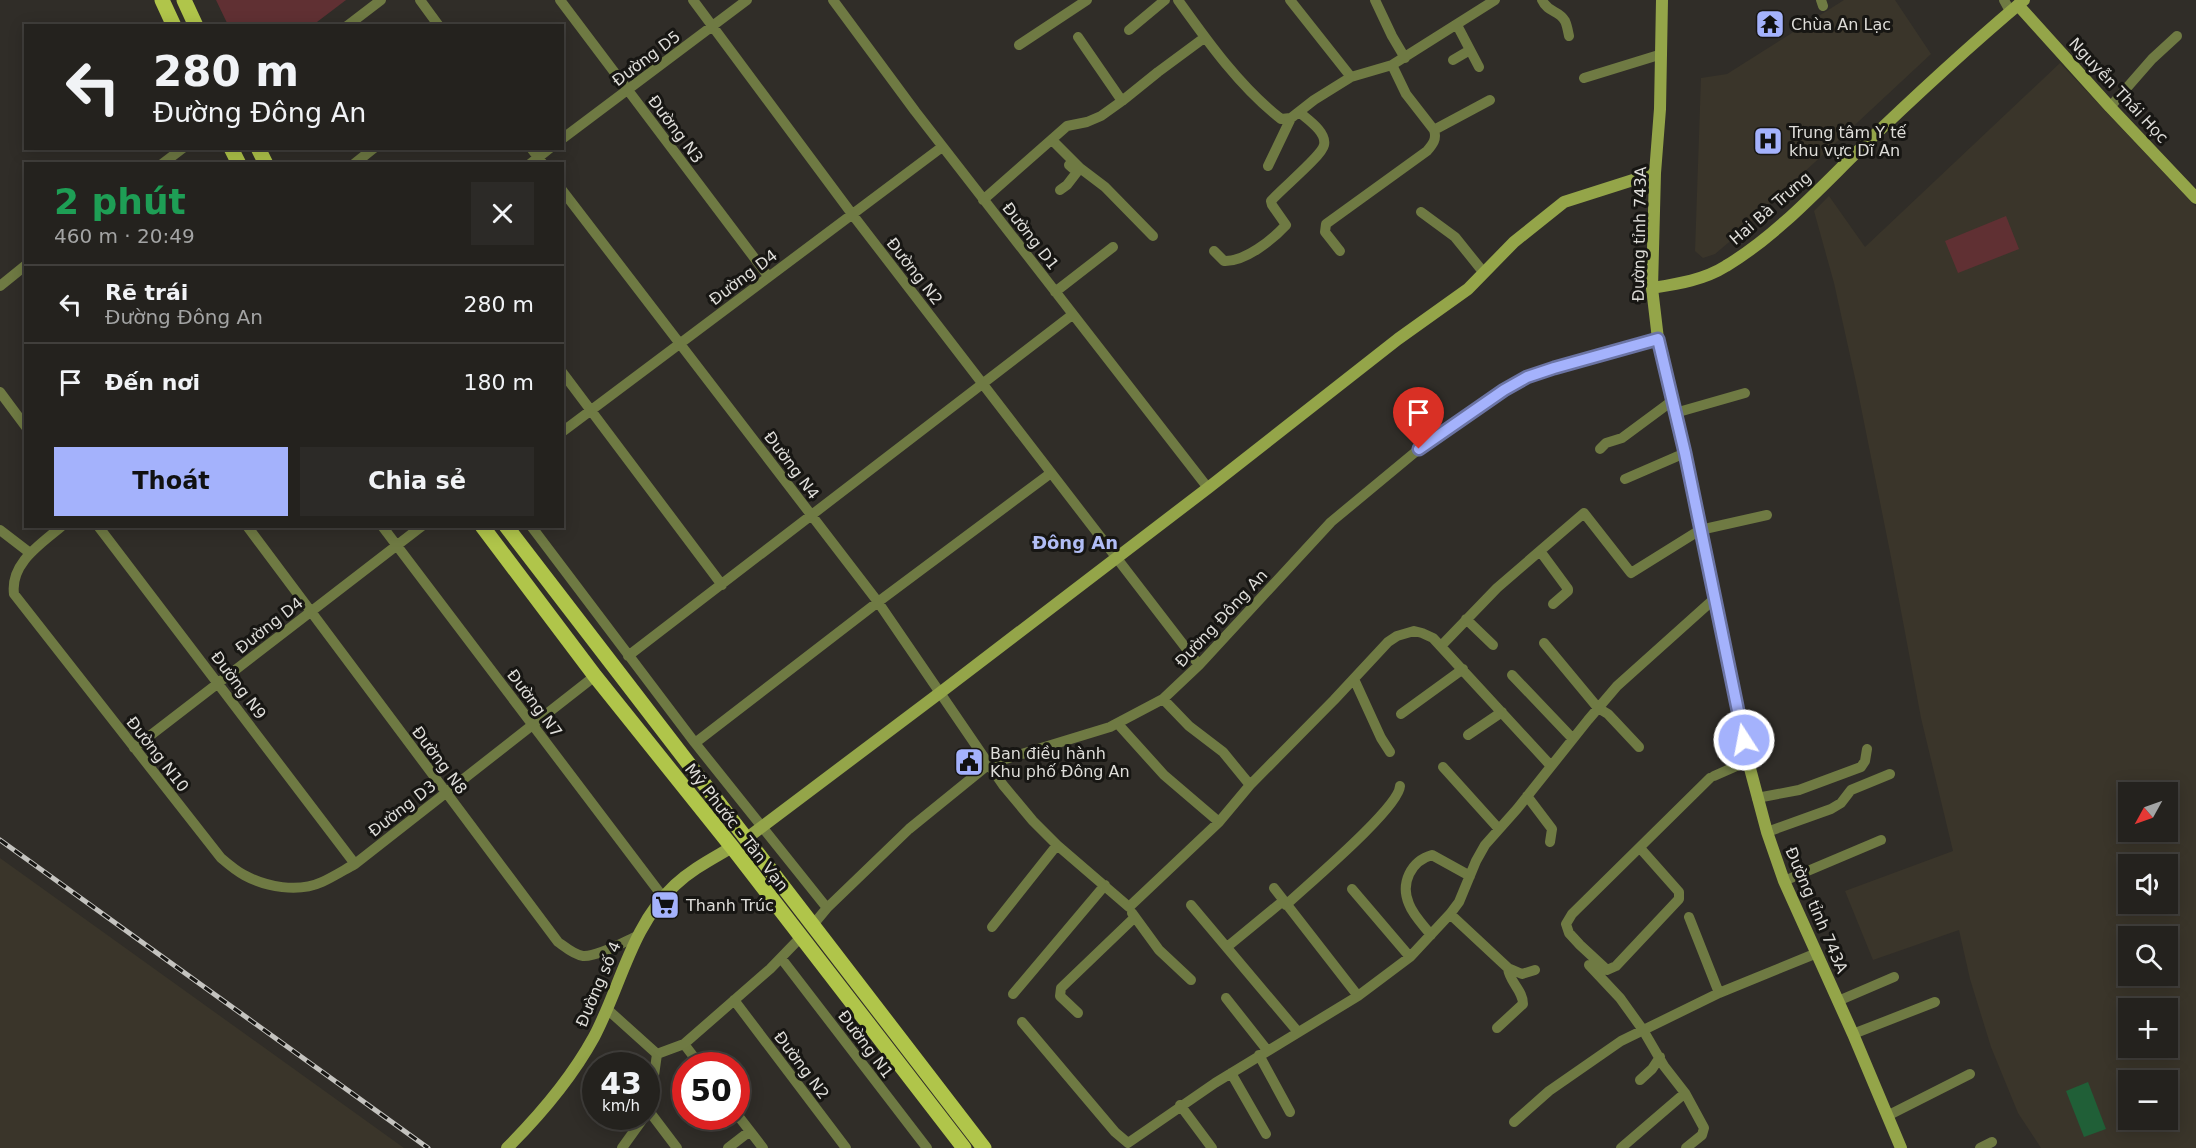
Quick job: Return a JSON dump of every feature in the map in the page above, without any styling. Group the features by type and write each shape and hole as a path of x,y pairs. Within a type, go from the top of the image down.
{"main road":[{"path":"162,0 173,24"},
{"path":"184,0 195,24"},
{"name":"Mỹ Phước - Tân Vạn","path":"484,528 595,676 732,847 964,1148"},
{"name":"Mỹ Phước - Tân Vạn","path":"508,528 984,1148"},
{"path":"732,847 747,838"}],"street":[{"path":"350,24 381,0"},
{"path":"420,0 438,24"},
{"name":"Đường N3","path":"560,0 768,276"},
{"name":"Đường N2","path":"693,0 852,214 1199,665"},
{"name":"Đường D5","path":"564,138 747,0"},
{"name":"Đường D1","path":"833,0 942,147 1208,488"},
{"path":"1019,45 1087,0"},
{"path":"1128,30 1165,0"},
{"path":"1178,0 1204,38 1269,109 1281,119 1295,115 1351,77 1392,65 1405,58 1495,0"},
{"path":"1290,0 1351,77"},
{"path":"1375,0 1405,58"},
{"path":"1542,0 1547,8 1565,21 1569,36"},
{"name":"Đường tỉnh 743A","path":"1662,0 1662,54 1655,173 1652,288 1658,339 1685,453 1748,761 1767,832 1784,881 1901,1148"},
{"name":"Nguyễn Thái Học","path":"2014,4 2196,198"},
{"name":"Hai Bà Trưng","path":"1652,288 1698,279 1725,267 1748,251 1791,216 2014,4"},
{"path":"1457,25 1479,66"},
{"path":"2110,107 2152,59 2177,36"},
{"path":"1078,37 1122,101"},
{"path":"983,200 1067,126 1087,122 1101,116 1204,38"},
{"path":"1453,60 1470,50"},
{"path":"1584,78 1662,54"},
{"path":"1340,251 1325,232 1326,224 1428,151 1436,135 1406,94 1392,65"},
{"path":"1434,130 1490,100"},
{"path":"1268,166 1295,115"},
{"path":"1214,251 1224,261 1232,261 1266,244 1286,225 1271,201 1318,155 1324,145 1318,130 1295,115"},
{"path":"1050,142 1077,172 1068,185 1060,190"},
{"path":"1050,142 1105,187 1153,236"},
{"name":"Đường D4","path":"564,431 942,147"},
{"path":"165,162 180,150"},
{"path":"356,162 372,150"},
{"path":"747,838 1118,558 1398,339 1468,288 1514,242 1564,202 1655,173"},
{"name":"Đường N4","path":"564,193 878,602 1003,785 1057,845 1105,885 1132,912 1159,950 1191,980"},
{"path":"1420,212 1455,237 1484,273"},
{"path":"1055,292 1113,247"},
{"path":"0,286 24,267"},
{"path":"628,656 1072,315"},
{"name":"Đường Đông An","path":"812,926 827,908 909,829 989,764 1118,724 1163,699 1199,665 1331,522 1419,449 1504,390 1527,377 1554,368 1658,339"},
{"path":"564,375 722,585"},
{"path":"0,392 24,425"},
{"path":"1600,449 1606,443 1622,438 1673,407 1745,393"},
{"path":"1625,479 1685,453"},
{"path":"695,742 1051,473"},
{"path":"1441,646 1497,588 1584,513 1631,573 1700,530 1767,515"},
{"path":"0,530 30,553 60,528"},
{"name":"Đường N9","path":"101,528 355,864"},
{"name":"Đường N8","path":"248,528 558,942 583,956 637,936"},
{"name":"Đường N7","path":"384,528 663,897"},
{"name":"Đường D4","path":"134,748 420,528"},
{"path":"532,528 628,656 827,908"},
{"path":"1540,551 1568,589 1553,604"},
{"name":"Đường N10","path":"30,553 17,572 13,585 14,594 221,858 243,875 268,884 288,888 307,887"},
{"path":"1022,1022 1124,1145 1180,1105 1358,996 1410,957 1459,902 1485,845 1617,686 1714,598"},
{"path":"1466,619 1492,645"},
{"path":"1078,1013 1060,996 1061,988 1219,822 1250,785 1354,679 1375,654 1396,636 1414,631 1433,638 1551,766"},
{"path":"1544,643 1599,708 1608,714 1639,747"},
{"path":"1401,714 1462,669"},
{"path":"1512,675 1573,739"},
{"name":"Đường D3","path":"307,887 321,883 355,864 531,723 595,676"},
{"path":"1354,679 1381,738 1390,752"},
{"path":"1163,699 1189,726 1223,752 1250,785"},
{"path":"1468,735 1502,712"},
{"path":"1118,724 1164,775 1219,822"},
{"path":"1757,798 1799,790 1861,767 1865,761 1867,749"},
{"path":"1640,848 1679,892 1679,899 1616,966 1607,970 1569,933 1566,924 1572,914 1712,777 1748,761"},
{"path":"1443,766 1498,828"},
{"path":"1767,832 1831,809 1841,804 1851,790 1890,774"},
{"path":"1227,947 1285,903 1370,827 1398,796 1400,786"},
{"path":"1527,796 1552,829 1550,842"},
{"path":"1784,881 1881,840"},
{"path":"992,927 1057,845"},
{"name":"Đường số 4","path":"507,1148 539,1116 580,1060 607,1009 637,936 663,897 695,869 732,847"},
{"path":"1431,935 1409,905 1405,882 1410,872 1422,858 1432,855 1470,876"},
{"path":"1013,994 1105,885"},
{"path":"1274,888 1358,996"},
{"path":"1352,889 1410,957"},
{"path":"1191,905 1298,1032"},
{"path":"1450,914 1508,968 1522,974 1535,970"},
{"path":"1689,916 1719,993"},
{"path":"660,1053 684,1044 781,958 800,938"},
{"path":"1514,1122 1549,1091 1621,1041 1719,993 1817,953"},
{"name":"Đường N1","path":"781,958 927,1148"},
{"path":"1589,965 1620,998 1643,1030 1664,1066 1685,1093 1704,1128 1702,1135 1686,1148"},
{"path":"1497,1028 1523,1004 1523,998 1511,980 1508,968"},
{"path":"1838,1001 1894,976"},
{"path":"1226,998 1263,1053 1290,1112"},
{"name":"Đường N2","path":"734,1000 846,1148"},
{"path":"1853,1034 1935,1002"},
{"path":"607,1009 655,1052"},
{"path":"684,1044 690,1052"},
{"path":"1640,1080 1652,1069 1660,1057"},
{"path":"1231,1073 1266,1134"},
{"path":"1887,1116 1970,1074"},
{"path":"1621,1148 1685,1093"},
{"path":"1180,1105 1212,1148"},
{"path":"660,1129 677,1148"},
{"path":"622,1148 635,1130"},
{"path":"728,1148 750,1131 764,1148"},
{"path":"1980,1148 1992,1142"}],"shaded area":[{"path":"216,0 346,0 314,24 228,24"},
{"name":"Trung tâm Y tế khu vực Dĩ An","path":"1844,0 1895,0 1931,54 1728,243 1715,254 1703,258 1695,251 1701,78 1727,74"},
{"path":"2060,63 2196,207 2196,1148 2041,1148 2018,1113 1991,1047 1970,979 1959,930 1873,960 1845,891 1953,851 1921,718 1857,387 1834,283 1814,211 1829,196 1865,247"},
{"path":"2006,216 2019,249 1958,273 1945,241"},
{"path":"0,858 404,1148 0,1148"},
{"path":"2088,1082 2106,1129 2084,1137 2066,1091"}],"railway":[{"path":"0,840 428,1148"}],"place":[{"name":"Chùa An Lạc","path":"1770,24"},
{"name":"Trung tâm Y tế khu vực Dĩ An","path":"1768,141"},
{"name":"Ban điều hành Khu phố Đông An","path":"969,762"},
{"name":"Thanh Trúc","path":"665,905"}],"district":[{"name":"Đông An","path":"1075,543"}],"route":[{"path":"1419,449 1504,390 1527,377 1658,339 1685,453 1744,740"}]}
